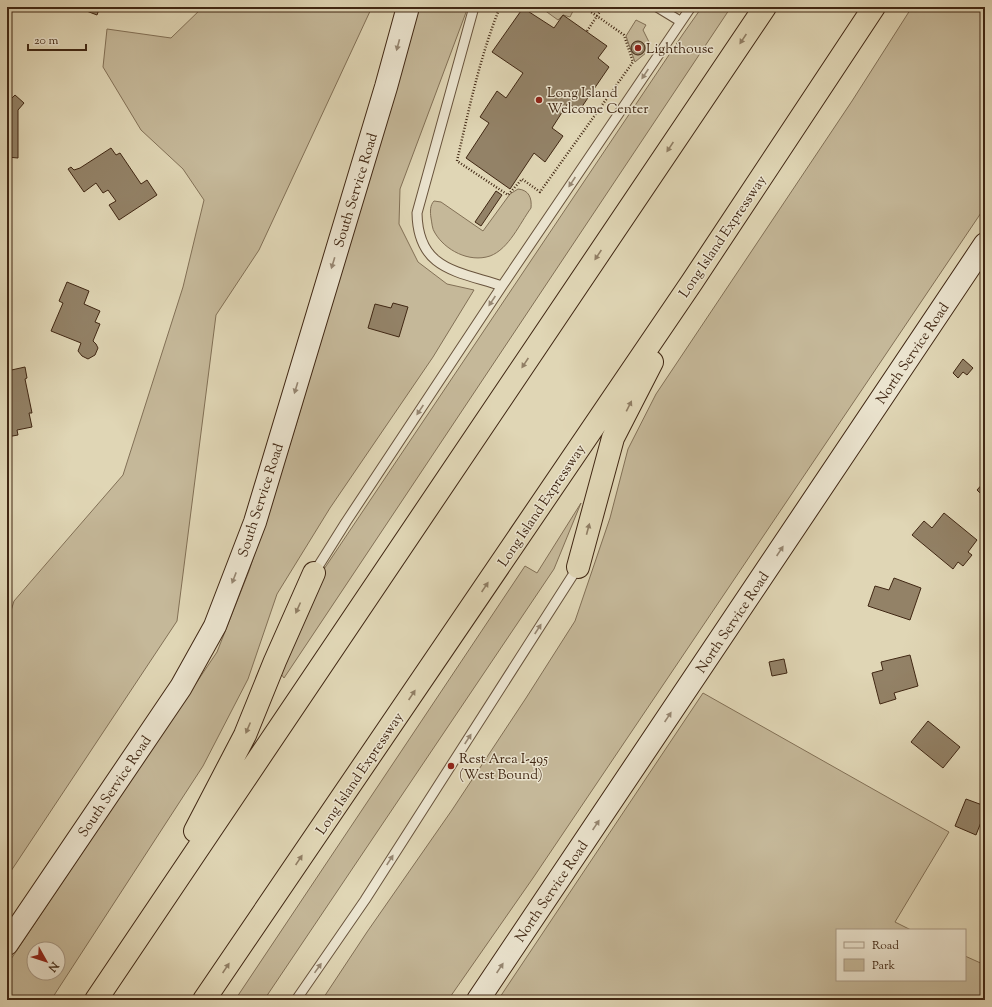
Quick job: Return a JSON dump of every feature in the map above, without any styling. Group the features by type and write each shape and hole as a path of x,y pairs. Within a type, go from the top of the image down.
{"highway":[{"path":"96,1000 765,7"},
{"name":"Long Island Expressway","path":"204,1000 692,282 874,7"},
{"path":"578,566 613,438 692,282"},
{"path":"152,917 245,735 275,661 314,573"}],"main road":[{"name":"South Service Road","path":"7,944 181,687 214,626 255,522 386,87 408,7"},
{"name":"North Service Road","path":"478,1000 985,244"}],"lane":[{"path":"474,7 417,213 418,230 430,256 442,265 502,286"},
{"path":"657,7 680,21"},
{"path":"314,573 502,286 680,21 691,7"},
{"path":"296,1000 365,900 578,566"}],"path":[{"path":"500,7 490,31 469,107 457,161 508,195 522,179 540,192 633,62 624,35 584,7"},
{"path":"587,31 603,7"}],"green space":[{"path":"203,7 372,7 259,250 216,315 177,621 7,877 7,624 14,601 123,475 183,287 204,200 183,169 141,130 103,67 107,29 171,38"},
{"path":"418,7 468,7 400,189 399,224 418,262 447,284 474,290 433,357 330,508 277,594 248,679 203,766 66,977 66,941 26,941 26,981 63,981 51,1000 7,1000 7,965 217,652 249,571 296,425"},
{"path":"540,7 575,7 570,17 563,15 558,20"},
{"path":"702,7 731,7 284,678 278,670 318,578"},
{"path":"912,7 985,7 985,207 533,878 448,1000 322,1000 367,932 452,810 575,621 610,518 628,449 656,394 852,101"},
{"path":"636,20 646,25 643,30 650,44 647,52 635,62 626,36"},
{"path":"518,189 525,191 529,195 531,208 514,235 497,253 482,258 474,258 458,254 445,245 434,231 430,211 434,201 441,202 483,231 510,194"},
{"path":"581,503 554,569 264,1000 235,1000 525,566 537,573"},
{"path":"703,693 949,832 895,922 909,929 836,929 836,981 966,981 966,956 985,965 985,1000 498,1000"}],"building":[{"path":"76,7 100,7 97,15"},
{"name":"Long Island Welcome Center","path":"523,8 554,28 563,15 607,46 598,58 609,67 579,111 568,103 552,128 563,136 545,162 534,153 510,189 466,158 489,123 480,117 497,91 506,98 523,73 492,52"},
{"name":"Lighthouse","path":"638,41 643,43 645,48 643,53 638,55 633,53 631,48 633,43"},
{"path":"15,95 24,103 18,110 18,158 7,157 7,103"},
{"path":"111,148 116,155 120,153 141,184 147,180 157,195 119,220 109,205 116,201 108,190 103,193 96,183 84,192 68,169 71,167 74,170 80,168"},
{"path":"496,191 502,195 481,226 475,222"},
{"path":"67,282 89,291 84,304 100,311 95,322 100,324 93,341 98,348 95,355 88,359 82,356 78,351 81,343 51,331 63,303 59,301"},
{"path":"393,303 408,307 399,337 368,328 375,304 391,308"},
{"path":"963,359 973,368 967,375 963,372 958,378 953,373"},
{"path":"25,367 27,378 25,379 32,413 29,413 32,427 17,430 18,435 7,437 7,371"},
{"path":"985,481 985,498 977,490"},
{"path":"944,513 977,540 968,552 972,555 963,566 958,562 953,569 912,535 924,521 932,528"},
{"path":"894,578 921,588 910,620 868,606 875,586 889,590"},
{"path":"910,655 918,686 894,693 896,699 880,704 872,673 883,670 881,662"},
{"path":"784,659 787,673 772,676 769,662"},
{"path":"928,721 960,747 943,768 911,742"},
{"path":"966,799 985,806 985,812 976,835 955,826"}],"place":[{"name":"Lighthouse","path":"638,48"},
{"name":"Long Island Welcome Center","path":"539,100"},
{"name":"Rest Area I-495 (West Bound)","path":"451,766"}]}
